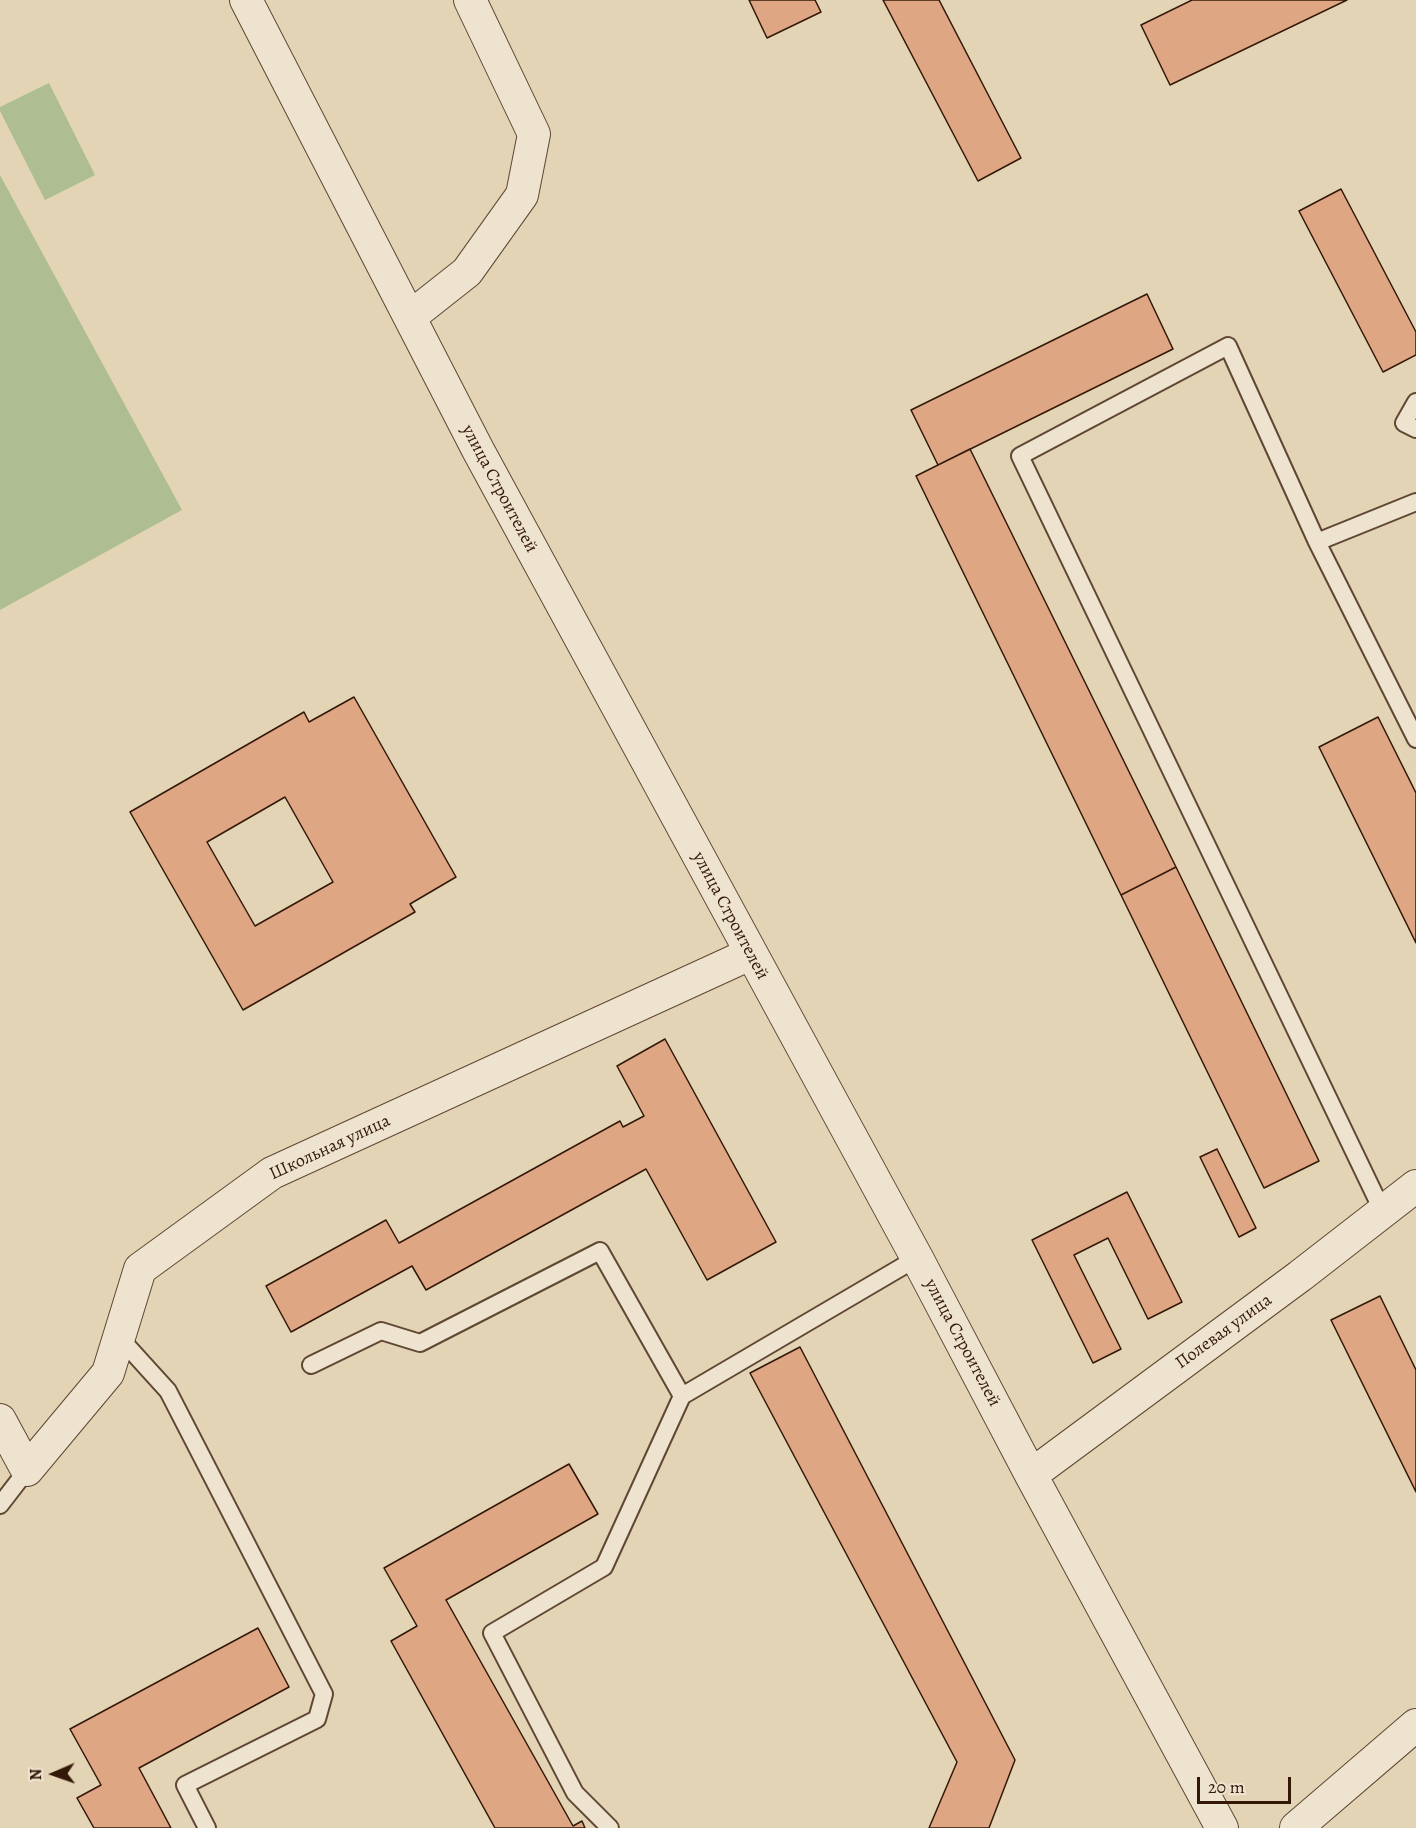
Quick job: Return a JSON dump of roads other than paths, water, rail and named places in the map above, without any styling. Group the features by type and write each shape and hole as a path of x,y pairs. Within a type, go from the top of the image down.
{"street":[{"name":"улица Строителей","path":"246,0 477,450 917,1258 1031,1475 1222,1828"},
{"path":"410,317 467,272 522,195 534,134 470,0"},
{"name":"Школьная улица","path":"27,1470 108,1373 140,1269 272,1173 750,954"},
{"name":"Полевая улица","path":"1031,1475 1300,1276 1416,1186"},
{"path":"0,1420 27,1470"},
{"path":"1296,1828 1416,1725"}],"lane":[{"path":"1383,1212 1020,456 1228,346 1317,542 1416,739"},
{"path":"1416,402 1404,423 1416,429"},
{"path":"1317,542 1416,502"},
{"path":"311,1365 381,1331 420,1343 600,1251 682,1396"},
{"path":"610,1828 575,1793 492,1633 604,1567 682,1396 917,1258"},
{"path":"119,1337 168,1391 324,1694 317,1719 185,1785 207,1828"},
{"path":"0,1505 27,1470"}]}
